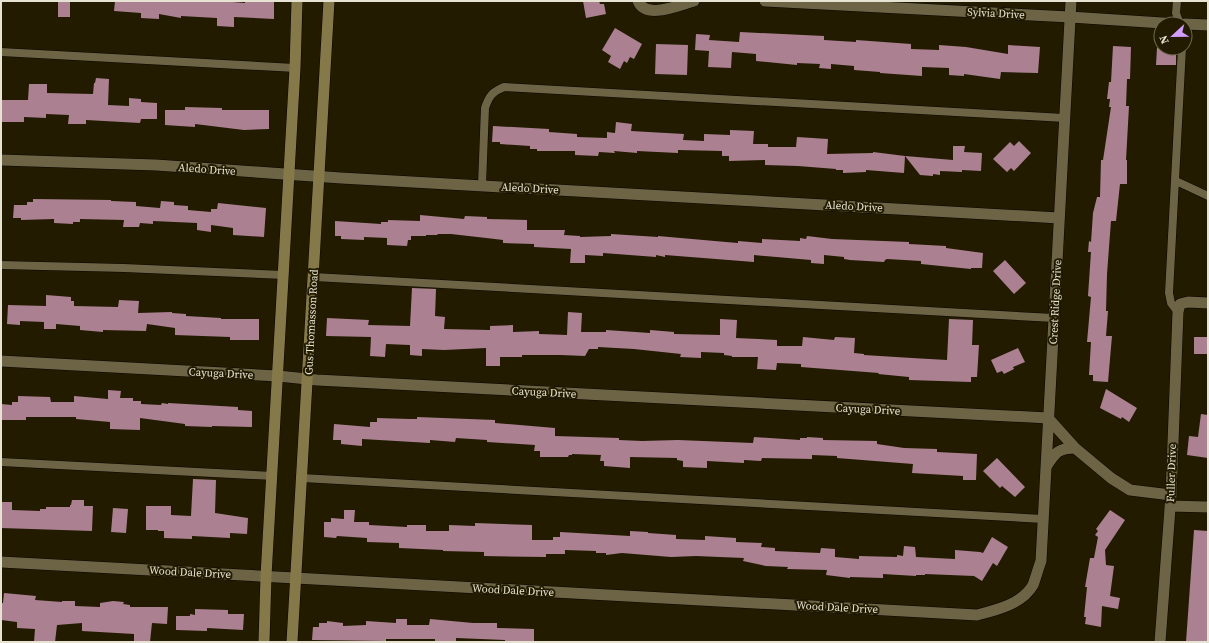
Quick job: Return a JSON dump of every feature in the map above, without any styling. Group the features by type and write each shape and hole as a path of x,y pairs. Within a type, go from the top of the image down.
{"main road":[{"path":"264,642 266,576 295,68 297,1"},
{"name":"Gus Thomasson Road","path":"292,642 329,1"}],"street":[{"path":"638,1 639,5 647,10 657,11 694,1"},
{"name":"Sylvia Drive","path":"766,1 873,4 1153,22"},
{"name":"Crest Ridge Drive","path":"1022,597 1032,585 1040,561 1071,1"},
{"path":"1193,24 1208,25"},
{"name":"Aledo Drive","path":"1,160 156,165 319,176 1059,218"},
{"path":"1179,308 1188,302 1208,303"},
{"name":"Fuller Drive","path":"1160,642 1170,501 1179,308"},
{"name":"Cayuga Drive","path":"1,361 278,376 308,379 1048,418"},
{"path":"1048,418 1075,448 1111,478 1130,490 1170,501 1208,508"},
{"path":"1046,467 1054,454 1064,448 1075,448"},
{"name":"Wood Dale Drive","path":"1,562 977,615 1001,609 1022,597"}],"lane":[{"path":"1177,1 1177,16"},
{"path":"1,52 295,68"},
{"path":"1179,308 1171,303 1169,293 1182,56"},
{"path":"482,185 485,108 488,99 495,91 504,87 1064,118"},
{"path":"1176,182 1208,196"},
{"path":"1,264 284,275"},
{"path":"314,277 1054,318"},
{"path":"1,462 272,476"},
{"path":"302,478 1043,519"}],"building":[{"path":"58,1 70,1 70,17 58,17"},
{"path":"115,1 220,1 245,3 245,1 274,1 274,19 234,17 234,27 217,26 217,18 181,16 181,18 159,14 159,19 141,18 141,13 114,11"},
{"path":"583,1 599,1 600,4 604,4 606,14 586,18"},
{"path":"615,28 642,44 634,59 630,57 627,63 624,61 620,69 608,62 611,56 602,50"},
{"path":"740,32 824,36 824,40 856,42 856,40 911,44 911,49 939,50 939,45 966,47 1008,54 1008,45 1040,47 1038,73 1001,72 1000,79 964,74 964,76 949,75 949,68 922,67 922,76 854,70 854,66 831,64 831,69 819,68 820,64 797,63 797,65 756,61 756,54 732,52 731,68 708,67 709,51 695,50 696,34 710,35 709,40 739,42"},
{"path":"656,44 688,45 687,75 655,74"},
{"path":"1113,46 1131,47 1130,79 1127,79 1126,106 1129,106 1126,160 1127,184 1120,184 1116,221 1111,221 1107,274 1106,311 1108,311 1106,336 1112,336 1108,382 1093,381 1093,375 1089,375 1091,342 1087,342 1091,297 1088,296 1091,252 1088,252 1089,241 1091,242 1093,213 1097,197 1100,197 1101,160 1103,160 1111,107 1109,107 1110,99 1107,99 1109,82 1111,82"},
{"path":"1157,56 1176,56 1176,65 1156,65"},
{"path":"96,78 109,79 108,105 129,106 129,98 141,99 141,102 157,103 157,119 141,119 140,123 86,120 86,124 68,124 69,115 46,114 46,118 24,117 24,122 1,122 1,100 28,100 29,84 47,84 47,93 93,94"},
{"path":"185,107 222,108 222,110 269,110 269,129 244,130 195,124 195,127 165,125 165,110 185,110"},
{"path":"616,122 632,124 631,131 684,134 683,140 704,141 704,134 730,135 730,130 754,131 753,144 768,144 768,147 796,147 797,137 828,139 827,154 873,152 905,156 904,173 866,170 866,172 843,173 843,170 836,169 765,165 765,160 729,161 729,156 722,156 722,151 678,150 678,153 637,151 637,153 614,151 615,153 599,152 598,156 575,155 575,151 537,151 537,149 530,149 530,146 492,142 493,126 549,129 549,132 577,134 577,137 607,138 607,132 615,133"},
{"path":"1019,141 1031,153 1014,171 1011,168 1007,172 993,159 1010,142 1014,146"},
{"path":"953,146 965,146 964,152 982,153 981,171 940,171 940,175 920,175 905,156 953,160"},
{"path":"33,199 111,200 136,202 136,206 160,208 161,201 174,202 174,205 188,206 188,210 211,212 211,209 217,209 218,203 266,208 264,237 233,235 233,228 211,225 211,232 197,230 197,223 153,221 153,224 140,223 139,227 123,227 124,220 80,219 80,222 73,222 73,224 54,223 54,219 21,220 21,218 13,218 14,205 27,205 27,202 33,202"},
{"path":"420,215 464,219 465,216 487,217 487,219 527,220 527,230 565,230 564,235 580,237 611,236 611,234 658,236 738,243 738,241 762,243 762,239 800,241 800,238 806,239 807,236 832,239 909,242 909,244 946,246 946,248 983,253 982,268 971,269 921,264 921,261 887,259 884,262 850,260 844,259 844,257 824,255 824,264 811,263 811,260 754,255 754,262 665,255 665,257 656,255 656,257 603,253 603,256 585,255 585,263 570,263 571,249 534,247 534,244 503,243 503,240 495,239 451,234 411,236 411,240 408,240 407,246 387,245 387,238 364,237 364,240 341,239 341,236 335,236 335,221 381,224 381,222 388,222 388,220 420,221"},
{"path":"1005,260 1026,283 1014,294 993,271"},
{"path":"412,288 436,289 435,316 445,317 444,329 490,330 490,326 513,325 513,332 539,331 539,334 567,335 568,312 582,313 581,332 606,332 606,330 650,333 650,330 674,332 674,334 720,335 720,319 737,320 736,338 777,340 777,346 802,346 803,337 834,340 835,337 855,338 854,353 864,355 947,360 949,319 973,320 972,345 979,345 977,377 971,377 971,382 909,380 909,377 878,374 879,373 801,367 801,364 777,363 776,370 757,369 758,357 732,357 724,355 724,353 701,352 701,358 680,357 681,354 598,347 598,349 589,349 585,356 522,355 522,357 500,357 500,366 486,366 486,348 444,350 422,349 422,356 410,355 410,345 386,344 385,357 370,356 371,337 326,336 327,318 369,320 368,325 410,326"},
{"path":"46,295 71,297 71,301 74,301 74,306 118,307 119,300 139,301 138,313 172,312 186,314 186,316 221,319 259,319 259,340 230,340 230,337 175,335 175,328 147,324 146,331 103,330 103,332 80,330 80,326 56,324 56,329 44,329 44,322 20,321 20,325 7,324 8,305 46,306"},
{"path":"1194,337 1208,337 1208,354 1194,354"},
{"path":"1018,348 1025,362 1013,367 1014,369 1004,374 1002,371 997,373 991,360"},
{"path":"1106,389 1137,408 1129,422 1122,417 1121,419 1100,408"},
{"path":"108,390 121,391 120,398 133,398 133,401 141,401 141,404 161,405 162,403 168,403 238,407 238,410 252,411 252,427 185,426 185,424 140,418 140,430 110,429 110,422 76,419 76,417 26,417 26,420 1,420 1,404 12,405 12,402 18,402 18,396 50,397 51,402 74,402 74,396 108,399"},
{"path":"1201,414 1208,415 1208,458 1187,455 1189,436 1198,437"},
{"path":"417,417 495,420 495,423 555,428 555,436 619,438 619,440 678,440 753,443 754,437 800,440 800,438 807,437 823,438 823,440 877,441 877,444 904,448 937,449 937,452 977,454 976,480 963,480 963,476 912,473 913,464 837,458 837,456 812,455 812,459 762,458 761,461 744,460 744,463 707,461 707,468 683,467 683,461 677,460 677,458 630,457 630,468 604,466 604,461 600,461 601,455 572,454 568,457 540,457 540,451 534,451 535,445 487,442 487,440 456,438 455,442 430,440 430,443 362,439 362,446 341,444 341,440 333,440 334,424 370,427 370,422 377,422 377,418 417,419"},
{"path":"997,458 1025,487 1015,497 1002,486 1000,488 983,471"},
{"path":"193,479 216,480 215,513 248,518 247,534 230,533 230,538 192,536 192,539 164,538 164,531 146,530 146,506 171,506 171,515 191,516"},
{"path":"72,500 84,500 84,506 93,506 92,531 1,528 1,502 12,502 12,510 40,511 40,509 46,509 46,507 70,507"},
{"path":"113,508 128,509 126,533 111,532"},
{"path":"344,510 355,510 354,522 369,522 369,525 407,527 407,525 426,525 426,531 449,531 449,525 475,526 475,523 532,525 532,540 553,540 553,537 560,537 560,532 630,536 630,531 648,532 676,535 676,539 705,540 705,536 736,538 736,542 762,543 761,547 775,548 775,551 820,553 821,548 835,549 835,557 859,559 859,556 903,556 904,546 915,547 916,557 955,559 955,550 983,553 992,537 1008,547 997,566 993,563 982,581 974,576 925,574 916,576 883,574 883,578 850,578 826,575 827,570 787,569 788,567 766,566 743,561 744,558 696,556 671,557 622,553 606,555 606,553 596,553 596,551 565,550 565,554 546,554 546,557 484,556 484,552 399,548 399,543 367,542 367,538 337,536 336,538 324,537 324,522 331,522 331,518 344,519"},
{"path":"1110,510 1125,520 1105,550 1106,565 1114,566 1110,596 1120,598 1118,609 1102,606 1101,627 1085,624 1086,617 1084,617 1087,587 1085,587 1090,558 1094,558 1098,537 1095,535 1098,531 1096,529"},
{"path":"1194,530 1208,531 1208,642 1186,642"},
{"path":"4,593 36,596 35,600 62,602 75,601 75,606 100,607 100,603 113,601 124,602 123,604 130,605 130,607 168,607 167,624 152,623 150,642 134,642 134,634 82,631 82,623 57,625 55,642 34,642 35,629 17,628 17,622 1,620 1,603 3,603"},
{"path":"195,609 228,610 228,614 244,614 243,630 207,628 207,631 176,630 176,616 190,616 190,614 195,615"},
{"path":"396,619 407,619 407,625 429,625 430,619 473,623 497,623 497,628 534,629 534,642 505,642 505,640 456,638 456,641 449,642 435,642 435,639 386,639 386,641 312,640 313,627 319,627 319,623 327,623 327,621 343,623 343,626 366,625 366,621 396,623"}]}
